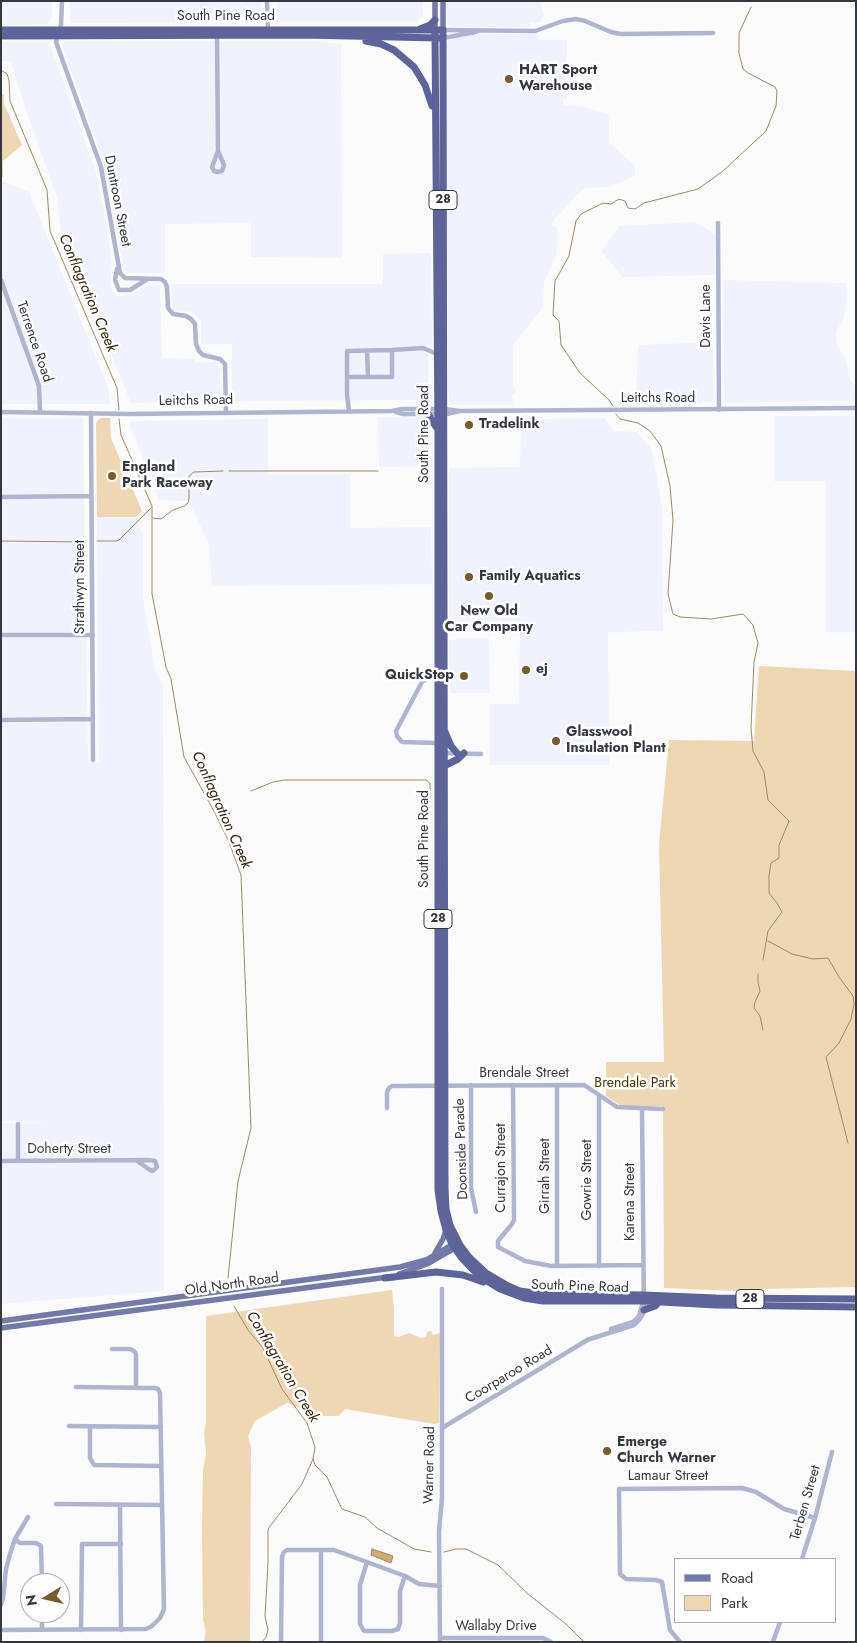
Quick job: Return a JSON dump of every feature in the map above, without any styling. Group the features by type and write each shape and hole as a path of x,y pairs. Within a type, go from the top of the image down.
{"highway":[{"path":"418,30 435,20"},
{"name":"South Pine Road","path":"1,30 59,33 418,30 439,34"},
{"name":"South Pine Road","path":"268,32 357,37 439,34"},
{"name":"South Pine Road","path":"1,36 59,33"},
{"name":"South Pine Road","path":"439,34 435,116 437,354 440,411 438,430 444,732 441,753 441,1085 445,1198 456,1244 486,1273 496,1280 520,1291 541,1294 643,1298 660,1302 718,1305 856,1307"},
{"name":"South Pine Road","path":"439,34 440,515"},
{"name":"28","path":"357,37 386,46 414,67 425,84 435,116"},
{"path":"428,414 438,430"},
{"name":"South Pine Road","path":"441,585 438,743 444,766 441,1085 438,1190 446,1230 470,1267 479,1276 495,1287 514,1295 543,1301 643,1298 856,1299"},
{"path":"444,732 452,746 461,753 458,759 444,766"},
{"path":"385,1278 426,1272 446,1272 463,1275 495,1287"},
{"path":"644,1310 660,1302"}],"main road":[{"path":"435,1 435,20 439,34"},
{"path":"439,34 443,1"},
{"path":"434,1255 444,1239 446,1230"},
{"name":"Old North Road","path":"1,1321 400,1267 426,1260 456,1244"},
{"name":"Old North Road","path":"1,1328 385,1278 427,1264 456,1244"}],"street":[{"name":"Duntroon Street","path":"62,1 59,33 56,43 100,167 120,273 125,278 130,279"},
{"path":"267,1 268,32"},
{"path":"439,34 478,31 535,31 563,21 576,19 621,34 713,33"},
{"path":"439,34 463,35 478,31"},
{"path":"217,33 218,152"},
{"name":"Davis Lane","path":"718,223 719,410"},
{"path":"118,266 115,280 119,290 130,290 150,279"},
{"path":"130,290 133,285 130,279 161,279 165,282 168,308 173,314 191,319 195,324 196,344 199,352 203,355 220,359 225,364 226,412"},
{"name":"Terrence Road","path":"1,280 39,386 40,412"},
{"path":"349,411 346,351 423,348 437,354"},
{"path":"367,350 368,377"},
{"path":"347,378 392,377 392,350"},
{"name":"Leitchs Road","path":"1,412 130,414 392,411 402,409 460,411 856,408"},
{"name":"Leitchs Road","path":"392,411 403,414 428,414 440,411"},
{"name":"Strathwyn Street","path":"91,413 93,760"},
{"path":"1,496 91,496"},
{"path":"1,636 92,635"},
{"path":"438,675 422,682 396,732 402,742 438,743"},
{"path":"1,720 93,719"},
{"path":"441,753 481,754"},
{"name":"Doonside Parade","path":"471,1085 472,1188 476,1212"},
{"name":"Currajon Street","path":"513,1085 514,1220 497,1244 500,1249 525,1261 557,1266"},
{"name":"Girrah Street","path":"557,1085 557,1266"},
{"name":"Brendale Street","path":"388,1108 387,1092 391,1087 584,1085 617,1107 663,1109"},
{"name":"Gowrie Street","path":"599,1095 599,1266"},
{"name":"Karena Street","path":"642,1108 643,1298"},
{"path":"18,1124 18,1161"},
{"name":"Doherty Street","path":"1,1161 137,1161"},
{"path":"557,1266 643,1265"},
{"path":"301,1281 302,1288"},
{"name":"Warner Road","path":"440,1640 439,1531 442,1498 442,1289"},
{"path":"643,1298 644,1310"},
{"name":"Coorparoo Road","path":"442,1428 596,1334 633,1322 640,1313 643,1298"},
{"name":"Coorparoo Road","path":"587,1340 634,1325 640,1319 644,1310"},
{"path":"112,1349 130,1349 134,1351 136,1388"},
{"path":"1,1630 137,1630 152,1626 160,1618 164,1609 160,1393 158,1389 76,1387"},
{"path":"69,1426 161,1427"},
{"path":"90,1426 90,1458 94,1465 162,1466"},
{"name":"Terben Street","path":"802,1558 832,1452"},
{"name":"Lamaur Street","path":"680,1642 670,1630 662,1582 626,1579 622,1578 620,1574 619,1488 742,1488 756,1492 784,1509 815,1518"},
{"path":"56,1504 162,1505"},
{"path":"120,1505 121,1630"},
{"path":"1,1605 4,1598 6,1569 15,1539 28,1516"},
{"path":"15,1539 20,1543 36,1543 41,1546 42,1573"},
{"path":"81,1630 82,1544 121,1544"},
{"path":"281,1642 282,1554 287,1550 334,1550 425,1585 440,1586"},
{"path":"321,1550 321,1642"},
{"path":"367,1562 360,1585 360,1624 364,1631 392,1631 398,1629 400,1624 400,1591 405,1576"},
{"path":"42,1623 42,1630"},
{"path":"774,1642 780,1623"},
{"name":"Wallaby Drive","path":"440,1640 528,1640 543,1638 551,1642"}],"shaded area":[{"path":"1,1 52,1 52,18 46,24 1,25"},
{"path":"70,1 261,1 261,22 70,23"},
{"path":"277,1 423,1 423,15 416,22 277,22"},
{"path":"447,1 540,1 542,12 545,14 539,23 531,22 530,27 452,27 448,25 446,20"},
{"path":"538,32 539,40 567,40 567,99 563,99 563,105 581,106 607,114 609,119 609,142 635,166 635,176 609,187 584,188 551,223 552,226 558,227 557,253 544,283 543,307 513,345 513,387 515,387 515,395 512,395 513,405 452,405 449,403 448,392 447,224 445,223 446,44 452,38 478,34 527,34"},
{"path":"65,41 314,41 341,44 342,258 251,257 251,223 165,224 165,273 131,273 125,271 107,171 62,45"},
{"path":"1,42 49,42 95,169 112,264 110,286 114,293 120,297 134,293 144,287 160,285 162,358 195,359 195,363 216,362 220,368 220,395 218,401 131,403 109,348 85,300 69,261 62,240 57,197 11,61 1,61"},
{"path":"1,181 29,192 109,390 109,404 1,404"},
{"path":"695,222 715,234 715,275 622,277 602,251 619,226"},
{"path":"431,253 432,345 428,345 429,396 418,400 232,401 232,344 201,344 201,320 192,312 175,310 173,307 172,284 383,284 383,254"},
{"path":"723,280 846,283 847,292 844,318 836,332 837,345 847,362 849,377 856,388 856,401 724,403"},
{"path":"713,342 714,402 636,401 638,345"},
{"path":"774,416 856,416 856,632 826,632 826,481 774,481"},
{"path":"378,417 423,417 430,422 432,466 379,467"},
{"path":"1,418 83,418 88,762 99,762 97,517 136,517 143,536 143,598 155,670 163,685 164,1291 1,1304 1,1123 55,1122 1,1121"},
{"path":"605,418 614,431 637,432 652,450 662,507 663,631 608,632 609,765 490,765 490,704 519,704 520,632 449,632 449,468 520,467 521,419"},
{"path":"268,419 268,474 350,474 350,528 431,527 432,584 212,586 209,544 189,501 159,500 129,422"},
{"path":"461,638 489,638 490,693 451,693 449,641"},
{"path":"372,1549 393,1556 391,1563 371,1555"}],"green space":[{"path":"1,94 4,94 4,104 22,145 3,161 3,177 1,177"},
{"name":"England Park Raceway","path":"101,418 110,418 111,438 142,511 136,517 97,517 96,424"},
{"name":"Brendale Park","path":"759,666 856,671 856,1287 737,1291 664,1288 663,1106 621,1106 606,1096 606,1062 664,1062 659,844 669,740 754,741"},
{"path":"392,1290 394,1336 399,1337 409,1333 421,1338 426,1337 427,1332 431,1331 433,1335 440,1333 439,1423 434,1424 345,1409 339,1416 313,1416 305,1410 287,1403 255,1421 248,1436 251,1447 250,1642 204,1642 206,1631 203,1620 202,1531 203,1469 206,1454 204,1432 206,1422 206,1316"}],"waterway":[{"path":"613,406 580,373 561,345 559,321 553,315 555,281 569,256 576,221 581,214 603,203 611,204 619,199 625,201 628,208 635,209 644,203 698,189 723,171 766,131 776,106 777,91 775,87 743,69 739,53 739,33 751,7"},
{"name":"Conflagration Creek","path":"1,70 7,74 10,101 47,190 50,231 117,388 119,410"},
{"path":"616,414 620,419 638,423 650,431 661,446 670,486 673,520 668,594 673,614 680,617 711,619 743,614 753,625 758,643 754,662 751,727 753,751 764,772 768,800 789,821 779,845 779,858 771,863 769,893 782,912 768,931 763,960"},
{"name":"Conflagration Creek","path":"119,419 121,435 152,506 152,594 166,667 171,679 184,757 215,813 229,842 241,875 251,1128 238,1181 228,1278"},
{"path":"153,518 161,519 173,510 188,503 189,476 194,472 223,471"},
{"path":"229,471 378,471"},
{"path":"97,541 119,540 151,508"},
{"path":"1,541 86,542"},
{"path":"251,791 273,782 285,780 426,780 430,783 430,799 424,806 424,851"},
{"path":"768,941 792,954 813,959 828,958 853,996 854,1004 851,1019 839,1043 826,1057 848,1143"},
{"path":"758,974 760,991 754,1008 760,1016 763,1030"},
{"name":"Conflagration Creek","path":"234,1306 248,1330 263,1348 282,1389 307,1423 315,1447 313,1459 315,1465 327,1477 342,1509 365,1517 377,1528 414,1549 431,1552"},
{"path":"262,1642 268,1630 265,1616 268,1529 302,1484 313,1459"},
{"name":"Conflagration Creek","path":"444,1552 466,1549 498,1565 528,1594 566,1624 584,1642"}],"place":[{"name":"HART Sport Warehouse","path":"509,79"},
{"name":"Tradelink","path":"469,425"},
{"name":"England Park Raceway","path":"112,476"},
{"name":"Family Aquatics","path":"469,577"},
{"name":"New Old Car Company","path":"489,596"},
{"name":"ej","path":"526,670"},
{"name":"QuickStop","path":"464,676"},
{"name":"Glasswool Insulation Plant","path":"556,741"},
{"name":"Emerge Church Warner","path":"607,1451"}]}
